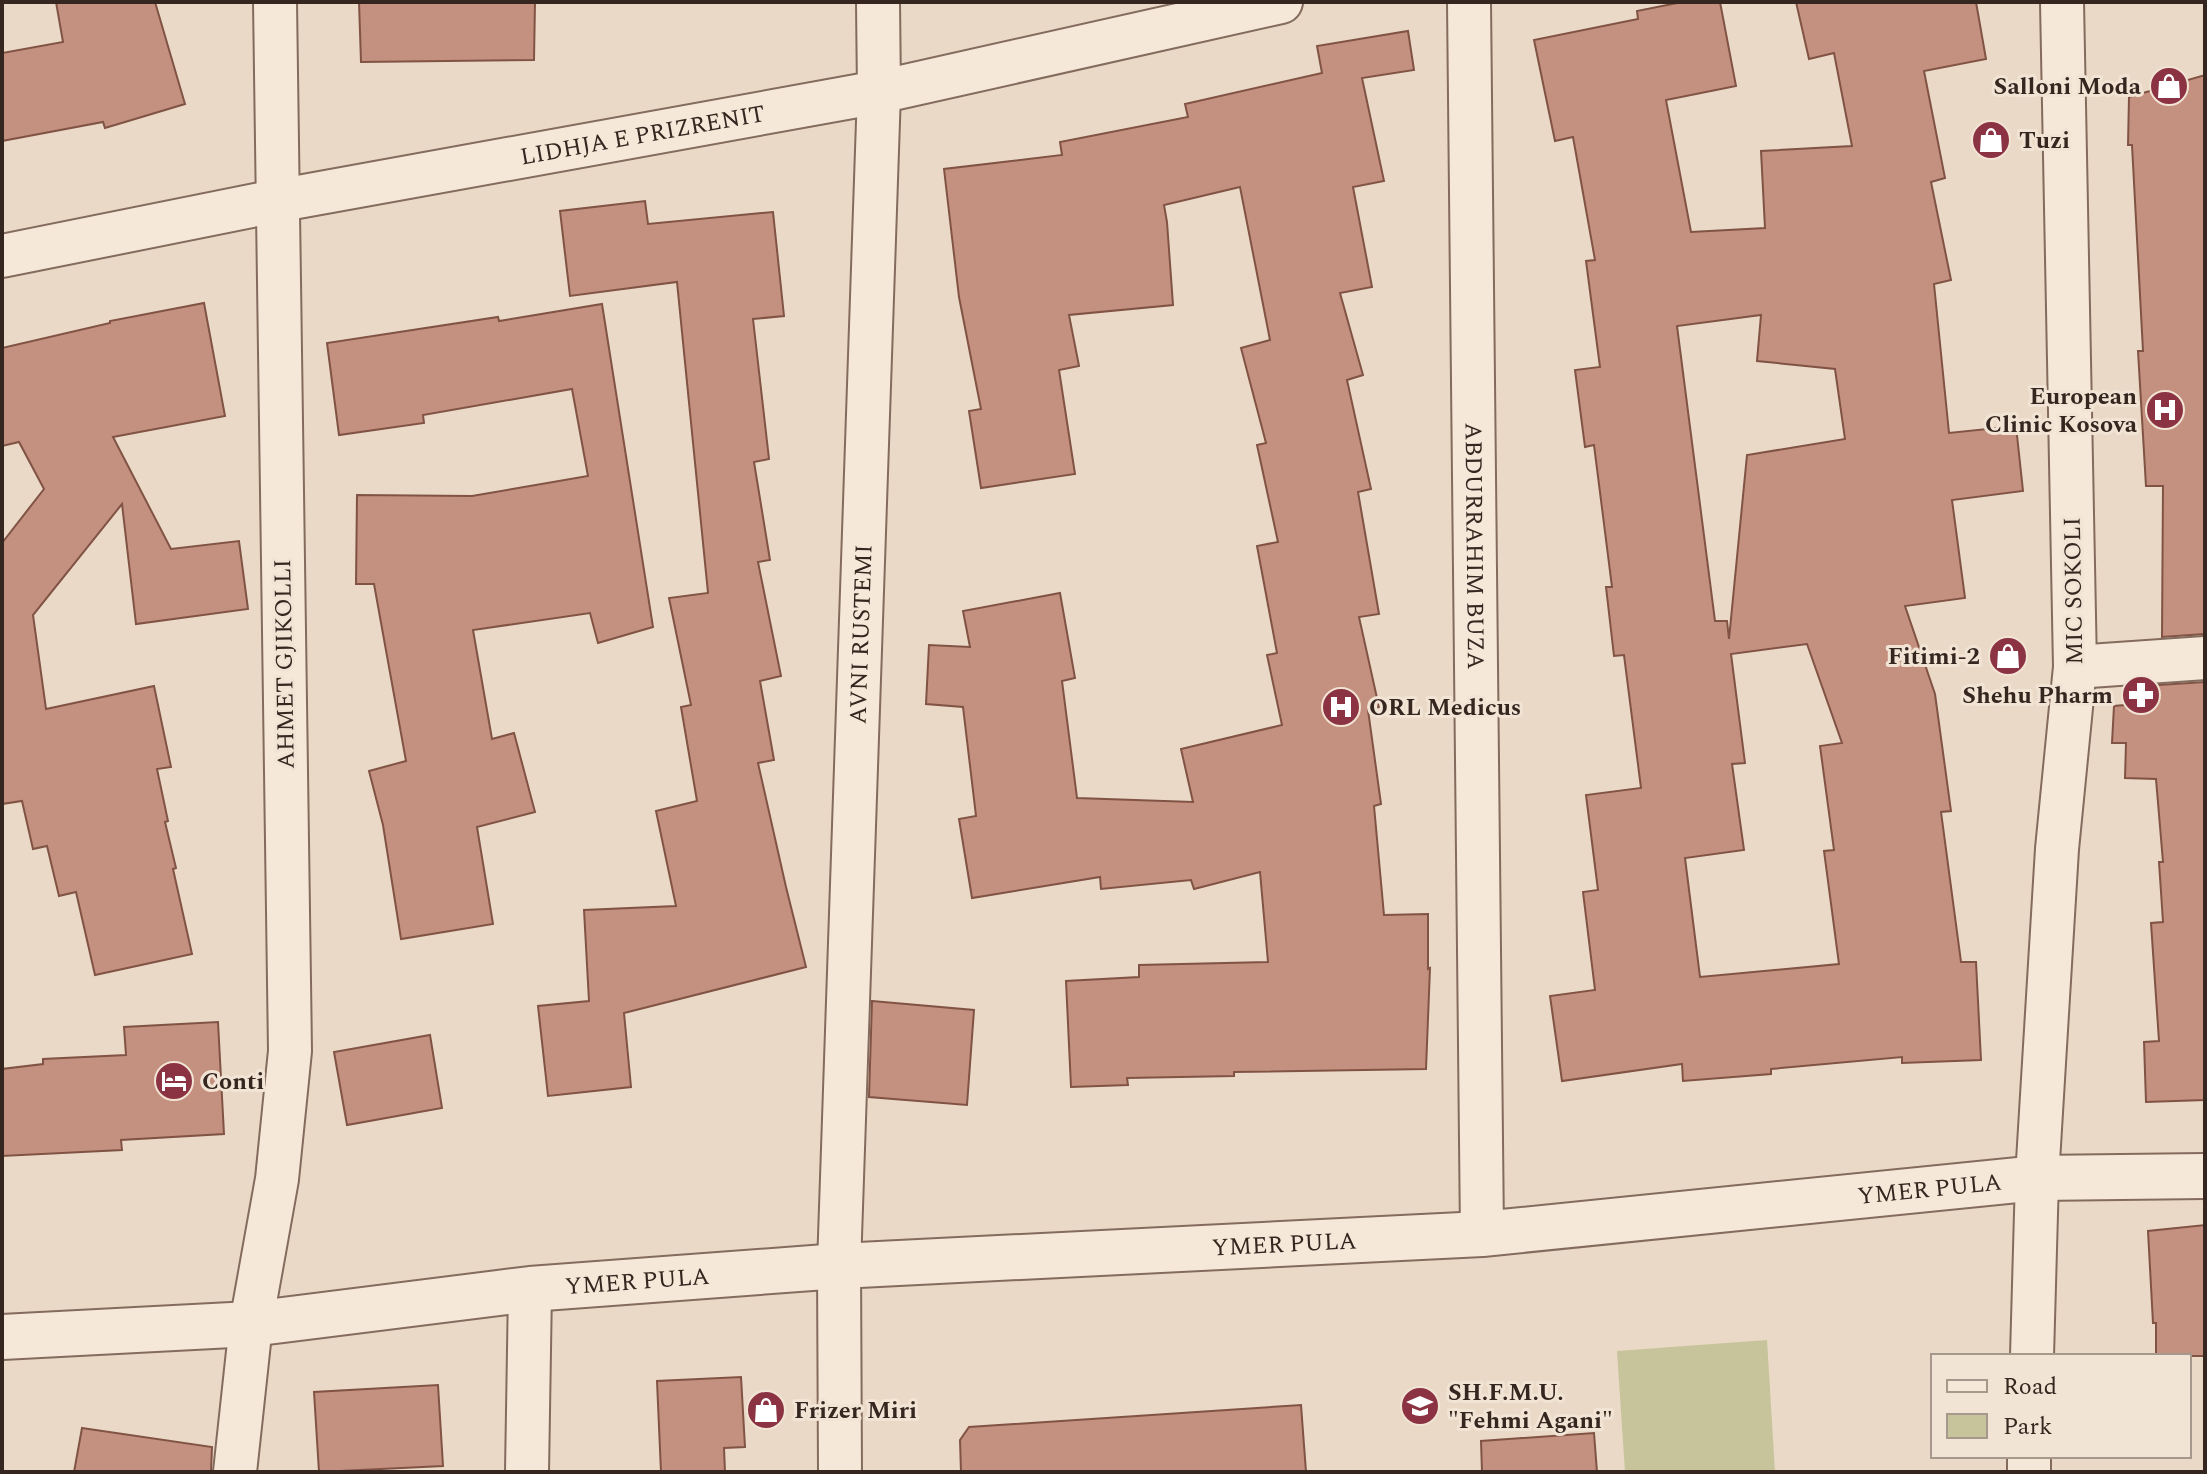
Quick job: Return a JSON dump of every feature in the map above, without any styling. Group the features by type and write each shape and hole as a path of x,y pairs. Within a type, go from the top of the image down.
{"street":[{"name":"AHMET GJIKOLLI","path":"235,1472 251,1324 277,1179 290,1051 275,2"},
{"name":"AVNI RUSTEMI","path":"840,1472 839,1266 879,92 878,2"},
{"name":"LIDHJA E PRIZRENIT","path":"2,256 276,201 879,92 1281,2"},
{"name":"ABDURRAHIM BUZA","path":"1469,2 1482,1234"},
{"name":"MIC SOKOLI","path":"2032,1354 2037,1178 2057,849 2075,667 2062,2"},
{"path":"2075,667 2205,658"},
{"name":"YMER PULA","path":"2,1337 251,1324 530,1289 839,1266 1482,1234 2037,1178 2205,1176"},
{"name":"YMER PULA","path":"527,1472 530,1289"}],"green space":[{"path":"1767,1340 1775,1472 1625,1472 1617,1351"}],"building":[{"path":"56,2 155,2 185,104 105,128 103,122 2,141 2,53 63,42"},
{"path":"359,2 535,2 534,60 361,62"},
{"path":"1682,2 1720,2 1736,86 1666,100 1691,232 1765,228 1761,151 1852,146 1834,53 1809,59 1796,2 1976,2 1986,59 1924,71 1945,178 1931,182 1951,280 1934,284 1949,433 2016,426 2023,491 1952,500 1965,598 1905,606 1935,694 1951,811 1941,812 1961,962 1976,962 1981,1060 1902,1063 1902,1057 1771,1069 1771,1074 1683,1081 1682,1064 1562,1081 1550,996 1595,990 1583,892 1598,890 1586,795 1641,788 1624,655 1614,656 1606,587 1612,587 1594,445 1585,447 1575,370 1600,367 1586,261 1595,260 1573,137 1555,141 1534,40 1638,19 1637,11","holes":["1761,315 1757,361 1835,369 1845,439 1747,455 1729,639 1727,621 1715,621 1677,326","1807,644 1842,743 1820,746 1834,850 1824,851 1839,964 1700,977 1685,858 1744,850 1732,764 1745,763 1731,654"]},
{"path":"1408,31 1414,70 1362,78 1384,181 1353,187 1372,287 1340,293 1363,375 1347,380 1371,489 1358,492 1379,614 1359,617 1379,707 1368,710 1381,804 1374,806 1384,915 1428,914 1430,968 1426,1069 1234,1072 1234,1076 1127,1078 1128,1085 1071,1087 1066,981 1139,977 1139,965 1268,962 1260,872 1194,889 1191,880 1101,889 1100,877 972,898 959,819 976,816 963,707 926,704 929,645 970,647 963,611 1060,593 1075,678 1062,681 1077,798 1193,802 1181,749 1282,725 1267,655 1277,653 1257,546 1278,542 1257,445 1266,443 1241,348 1270,340 1240,187 1164,205 1173,305 1069,315 1079,366 1059,370 1075,474 981,488 969,411 981,409 959,297 944,169 1062,155 1060,142 1188,117 1185,104 1322,73 1317,46"},
{"path":"2205,75 2205,634 2162,637 2163,486 2146,486 2138,351 2143,351 2132,145 2128,145 2129,97"},
{"path":"645,201 648,224 773,212 784,316 753,319 769,459 754,462 770,560 758,562 781,676 760,681 774,760 758,763 806,967 624,1013 631,1087 548,1096 538,1006 589,1001 584,910 676,906 656,811 697,801 681,707 691,705 669,598 708,593 677,282 570,296 560,211"},
{"path":"204,303 225,416 113,437 171,549 239,541 248,609 136,624 122,504 33,615 46,709 154,686 171,767 157,769 176,868 173,869 192,954 95,975 76,892 59,896 47,846 33,849 22,801 2,804 2,543 44,489 19,442 2,446 2,348 110,321"},
{"path":"602,304 653,627 598,643 590,613 473,630 492,739 514,733 535,812 477,827 493,924 401,939 383,825 369,771 406,761 374,584 356,584 357,495 472,496 588,476 572,389 423,415 424,423 339,435 327,343"},
{"path":"2205,682 2205,1100 2146,1102 2144,1042 2159,1041 2151,923 2163,922 2159,862 2163,862 2156,779 2125,778 2126,743 2112,743 2114,706 2125,705 2127,687"},
{"path":"872,1001 974,1010 967,1105 869,1097"},
{"path":"218,1022 224,1134 121,1140 122,1150 2,1156 2,1069 43,1064 43,1059 126,1055 124,1027"},
{"path":"430,1035 442,1108 347,1125 334,1052"},
{"path":"2205,1225 2205,1356 2156,1354 2148,1231"},
{"path":"741,1377 745,1447 724,1448 725,1472 661,1472 657,1381"},
{"path":"438,1385 443,1466 319,1472 314,1392"},
{"path":"1301,1405 1306,1472 961,1472 960,1440 969,1427"},
{"path":"82,1428 212,1447 211,1472 74,1472"},
{"path":"1594,1433 1597,1472 1482,1472 1481,1441"}],"place":[{"name":"Salloni Moda","path":"2169,86"},
{"name":"Tuzi","path":"1991,140"},
{"name":"European Clinic Kosova","path":"2165,410"},
{"name":"Fitimi-2","path":"2008,656"},
{"name":"Shehu Pharm","path":"2141,695"},
{"name":"ORL Medicus","path":"1341,707"},
{"name":"Conti","path":"174,1081"},
{"name":"SH.F.M.U. \"Fehmi Agani\"","path":"1420,1406"},
{"name":"Frizer Miri","path":"766,1410"}]}
